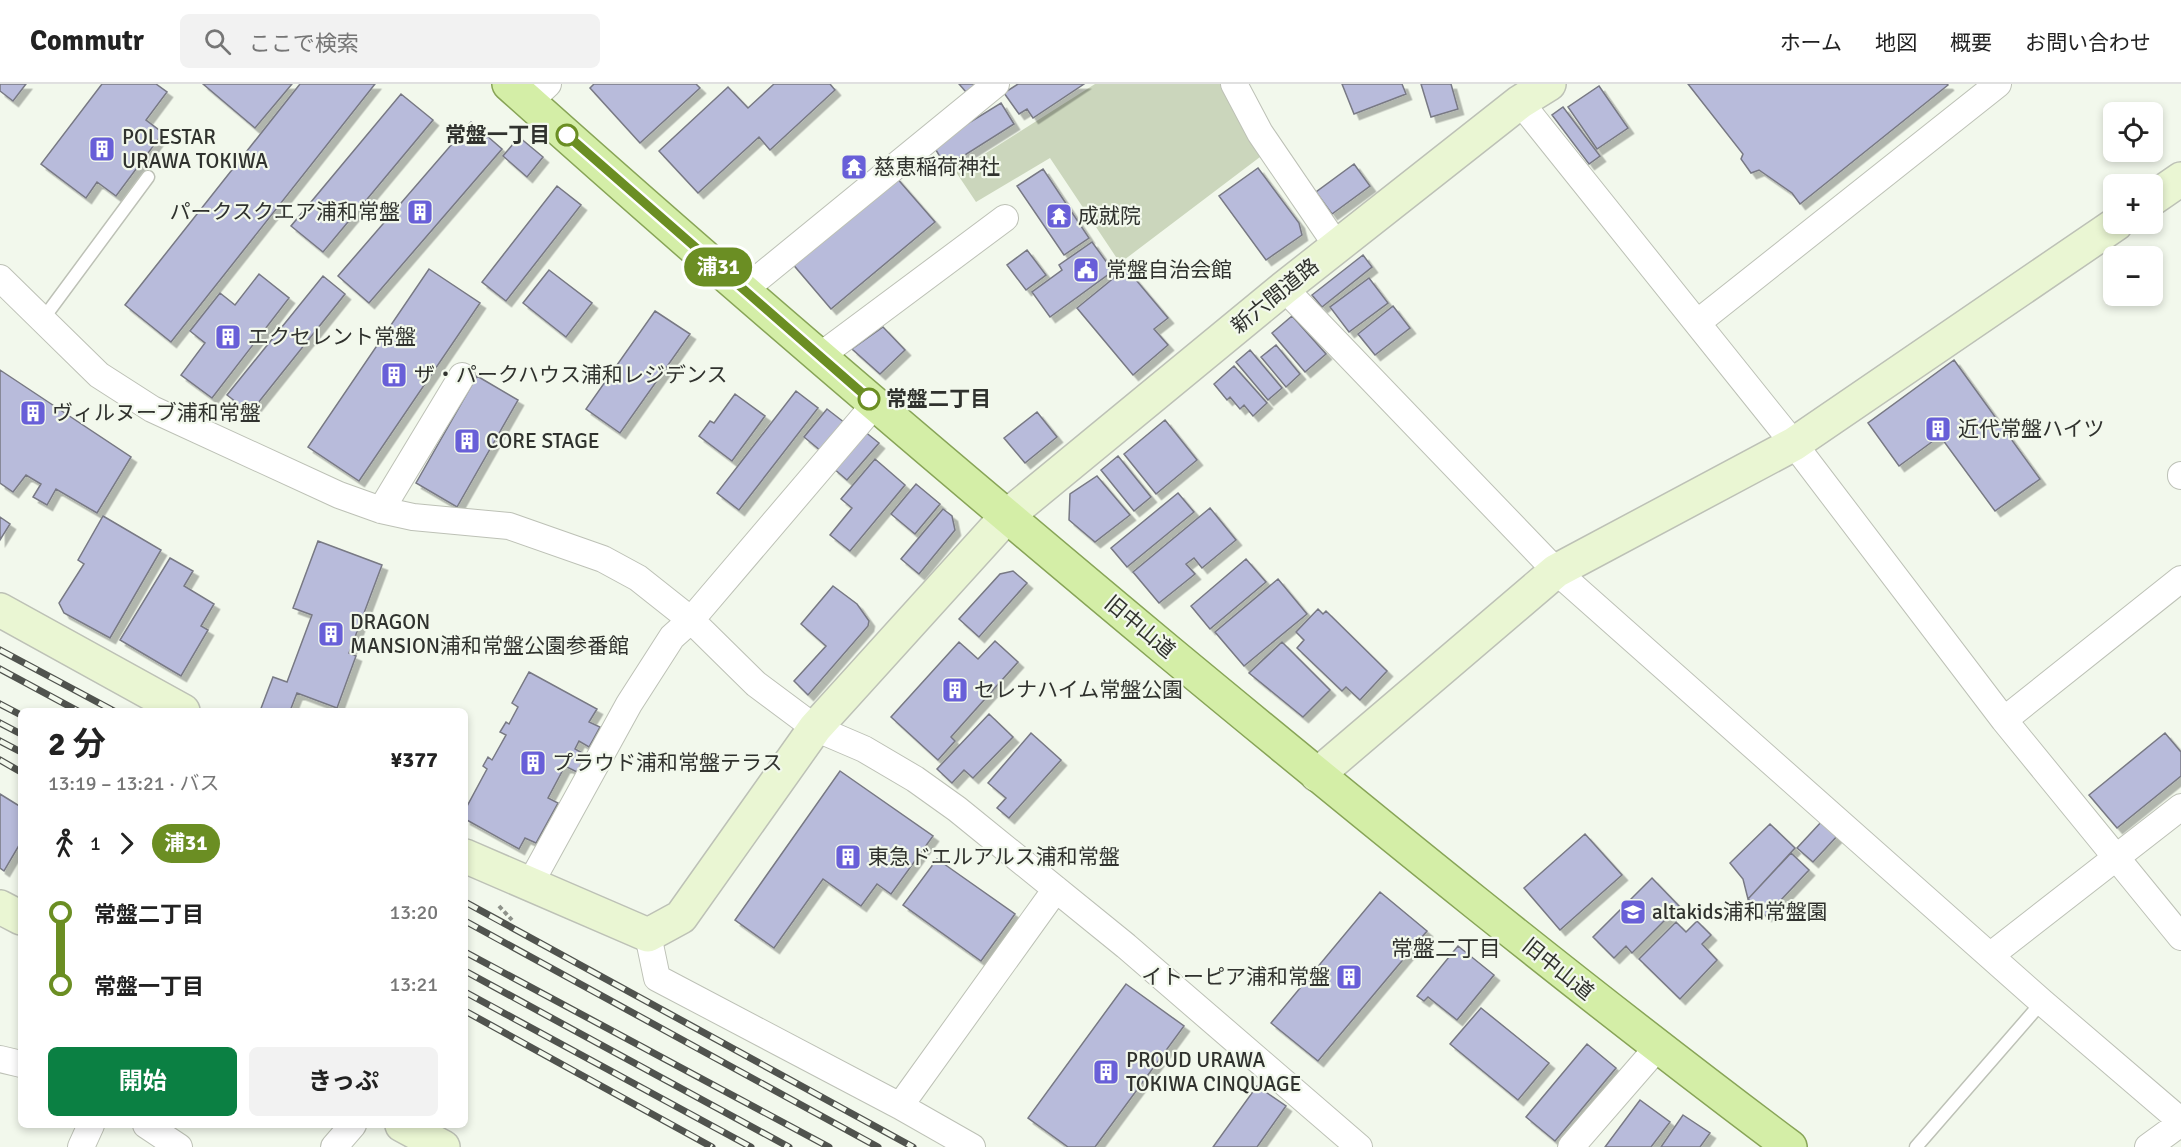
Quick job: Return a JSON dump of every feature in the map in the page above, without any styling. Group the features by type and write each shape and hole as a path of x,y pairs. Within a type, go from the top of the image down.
{"main road":[{"name":"旧中山道","path":"529,90 744,290 1006,516 1317,775 1657,1048 1790,1147"}],"street":[{"path":"744,290 996,84"},
{"path":"1234,84 1260,133 1337,246"},
{"name":"新六間道路","path":"648,935 681,917 815,728 1006,516 1337,246 1516,93 1549,84"},
{"path":"1697,323 1998,84"},
{"path":"1516,93 1794,444 2004,720 2181,937"},
{"path":"2163,191 2181,179"},
{"path":"820,356 1005,218"},
{"path":"1317,775 1556,571 1794,444 2103,233"},
{"path":"0,278 99,375 152,409 339,495 381,510 413,517 509,526 582,552 638,578 691,620 756,684 815,728 864,749 915,779 957,809 1056,889 1359,1147"},
{"path":"1284,288 1556,571 2181,1122 2148,1147"},
{"path":"381,510 462,376"},
{"path":"530,884 629,704 672,637 691,620 875,404"},
{"path":"2004,720 2181,579"},
{"path":"0,610 178,708"},
{"path":"1992,956 2181,807"},
{"path":"468,857 648,935 657,978 900,1106 972,1147"},
{"path":"900,1106 1056,889"},
{"path":"0,907 18,916"},
{"path":"1571,1147 1657,1048"},
{"path":"0,1059 18,1063"},
{"path":"81,1147 90,1128"},
{"path":"150,1128 179,1147"},
{"path":"334,1147 350,1128"},
{"path":"408,1128 443,1147"}],"lane":[{"path":"43,319 148,177"},
{"path":"1916,1147 2036,1009"}],"path":[{"path":"494,901 512,920"}],"green space":[{"path":"1095,84 1221,84 1260,157 1120,263 1050,158 976,202 956,172"}],"building":[{"path":"0,84 26,84 13,101 0,91"},
{"name":"POLESTAR URAWA TOKIWA","path":"102,84 156,84 167,92 146,120 163,133 116,196 97,182 86,198 41,164"},
{"path":"203,84 292,84 255,128"},
{"path":"300,84 375,84 171,342 125,305"},
{"path":"594,84 696,84 700,88 640,143 590,88"},
{"path":"774,84 830,84 835,90 770,150 759,137 698,193 659,151 728,87 748,108"},
{"path":"959,84 976,84 966,92"},
{"path":"1018,84 1084,84 1033,118 1027,109 1019,114 1004,93"},
{"path":"1342,84 1402,84 1406,94 1354,114"},
{"path":"1421,84 1451,84 1458,109 1431,117"},
{"path":"1688,84 1948,85 1800,204 1792,193 1759,170 1751,173 1741,159 1743,154"},
{"path":"1599,86 1628,128 1597,149 1568,107"},
{"path":"401,94 433,120 323,252 291,226"},
{"path":"1001,103 1014,124 946,167 933,145"},
{"path":"1563,107 1600,156 1589,164 1552,115"},
{"name":"パークスクエア浦和常盤","path":"471,122 502,149 369,303 338,276"},
{"path":"519,137 543,157 527,177 503,156"},
{"path":"1354,164 1370,186 1332,214 1316,192"},
{"path":"1258,168 1299,223 1302,235 1266,260 1219,196"},
{"path":"1043,169 1089,238 1064,255 1017,186"},
{"path":"895,176 935,222 831,309 791,262"},
{"path":"557,186 581,205 506,301 482,282"},
{"path":"1092,242 1113,271 1050,317 1032,292 1062,270 1059,265"},
{"path":"1027,250 1046,275 1026,290 1007,265"},
{"path":"1363,255 1372,267 1322,307 1312,295"},
{"path":"1126,268 1168,318 1154,329 1168,345 1133,375 1077,308"},
{"name":"ザ・パークハウス浦和レジデンス","path":"429,269 480,303 359,481 308,447"},
{"path":"549,270 592,303 566,337 523,303"},
{"name":"エクセレント常盤","path":"259,274 289,298 212,398 181,375 205,343 190,331 220,293 235,305"},
{"path":"323,276 345,294 250,413 227,395"},
{"path":"1369,278 1388,303 1349,332 1330,307"},
{"path":"1393,306 1410,328 1375,355 1358,334"},
{"path":"655,311 690,334 620,433 586,409"},
{"path":"1292,316 1326,354 1305,372 1272,333"},
{"path":"883,327 905,350 880,374 852,349"},
{"path":"1276,345 1300,374 1286,387 1261,357"},
{"path":"1250,350 1282,388 1268,400 1236,362"},
{"name":"近代常盤ハイツ","path":"1954,360 2040,479 1995,511 1940,436 1899,466 1868,423"},
{"path":"1234,366 1267,403 1253,416 1244,405 1240,409 1230,397 1227,400 1214,384"},
{"name":"ヴィルヌーブ浦和常盤","path":"0,370 131,457 97,513 56,489 47,505 33,497 41,484 26,475 13,492 0,483"},
{"name":"CORE STAGE","path":"477,376 518,400 457,507 416,483"},
{"path":"796,391 818,408 739,510 717,493"},
{"path":"735,394 765,416 732,461 699,436 710,421 714,423"},
{"path":"827,409 845,423 821,451 804,437"},
{"path":"1037,412 1057,437 1025,463 1004,438"},
{"path":"1165,420 1197,460 1156,494 1124,454"},
{"path":"864,431 879,443 847,480 833,468"},
{"path":"1118,456 1151,497 1134,511 1101,470"},
{"path":"875,459 905,485 850,551 830,535 852,508 841,499"},
{"path":"1097,476 1130,515 1095,542 1069,520 1070,494"},
{"path":"916,484 940,504 915,534 891,514"},
{"path":"1178,493 1194,512 1127,567 1111,548"},
{"path":"1210,508 1236,540 1202,568 1194,558 1186,564 1195,574 1159,603 1133,572"},
{"path":"943,509 952,516 955,530 919,574 901,559"},
{"path":"103,516 161,550 110,638 64,613 59,603 84,564 78,560"},
{"path":"0,517 10,524 0,540"},
{"name":"DRAGON MANSION浦和常盤公園参番館","path":"318,541 382,565 349,653 356,656 337,708 297,693 291,708 261,708 273,677 287,682 312,615 293,608"},
{"path":"170,558 193,571 184,586 214,604 201,626 208,630 181,676 120,640"},
{"path":"1246,559 1266,582 1210,629 1191,606"},
{"path":"1013,571 1027,583 979,637 959,619 1000,574"},
{"path":"1278,579 1307,614 1244,666 1215,632"},
{"path":"833,586 857,604 869,621 868,626 808,695 794,681 826,646 801,624"},
{"path":"1318,609 1323,614 1326,611 1387,671 1360,700 1346,687 1342,691 1297,648 1304,640 1296,632"},
{"name":"セレナハイム常盤公園","path":"995,641 1018,662 951,737 955,741 938,760 891,717 959,642 978,659"},
{"path":"1282,642 1330,690 1303,717 1249,673"},
{"name":"プラウド浦和常盤テラス","path":"529,672 597,709 589,722 600,727 589,747 579,741 575,749 586,755 577,772 565,766 548,798 558,803 536,843 525,838 519,849 468,821 468,804 487,769 483,766 488,757 492,760 506,735 500,732 506,722 509,724 518,707 512,703"},
{"path":"989,714 1013,737 973,778 964,770 952,783 937,769"},
{"path":"1031,733 1061,760 1009,818 997,808 1006,798 988,783"},
{"path":"2165,733 2181,752 2181,776 2117,828 2089,795"},
{"name":"東急ドエルアルス浦和常盤","path":"840,771 933,836 891,894 877,884 861,906 823,879 774,948 735,920"},
{"path":"0,794 18,805 18,847 4,871 0,868"},
{"path":"1823,820 1839,834 1813,862 1797,848"},
{"path":"1770,824 1795,848 1748,899 1743,879 1730,863"},
{"path":"1585,834 1622,875 1560,930 1524,888"},
{"path":"1791,853 1809,870 1766,916 1748,899"},
{"path":"937,859 1015,914 981,961 903,905"},
{"path":"1652,878 1679,906 1632,953 1626,946 1614,958 1593,937"},
{"name":"イトーピア浦和常盤","path":"1380,892 1427,931 1318,1061 1271,1023"},
{"path":"1697,921 1711,935 1702,944 1717,960 1680,999 1639,959 1676,922 1686,932"},
{"path":"1458,946 1494,975 1457,1020 1428,997 1424,1001 1417,996"},
{"name":"PROUD URAWA TOKIWA CINQUAGE","path":"1126,984 1184,1026 1095,1147 1068,1147 1028,1118"},
{"path":"1481,1008 1549,1063 1518,1100 1450,1044"},
{"path":"1587,1044 1616,1068 1555,1141 1526,1117"},
{"path":"1257,1086 1286,1106 1257,1147 1213,1147"},
{"path":"1640,1100 1670,1122 1651,1147 1605,1147"},
{"path":"1683,1115 1710,1133 1700,1147 1661,1147"}],"railway":[{"path":"0,650 108,708"},
{"path":"0,669 72,708"},
{"path":"0,704 18,713"},
{"path":"0,723 18,732"},
{"path":"0,741 18,750"},
{"path":"0,760 18,770"},
{"path":"468,904 913,1147"},
{"path":"468,923 878,1147"},
{"path":"468,954 829,1147"},
{"path":"468,973 789,1147"},
{"path":"468,994 751,1147"},
{"path":"468,1013 712,1147"}],"bus line":[{"name":"浦31","path":"567,135 869,399"}],"place":[{"name":"常盤一丁目","path":"567,135"},
{"name":"POLESTAR URAWA TOKIWA","path":"102,149"},
{"name":"慈恵稲荷神社","path":"854,167"},
{"name":"パークスクエア浦和常盤","path":"420,212"},
{"name":"成就院","path":"1059,216"},
{"name":"常盤自治会館","path":"1086,270"},
{"name":"エクセレント常盤","path":"228,337"},
{"name":"ザ・パークハウス浦和レジデンス","path":"394,375"},
{"name":"常盤二丁目","path":"869,399"},
{"name":"ヴィルヌーブ浦和常盤","path":"33,413"},
{"name":"近代常盤ハイツ","path":"1938,429"},
{"name":"CORE STAGE","path":"467,441"},
{"name":"DRAGON MANSION浦和常盤公園参番館","path":"331,634"},
{"name":"セレナハイム常盤公園","path":"955,690"},
{"name":"プラウド浦和常盤テラス","path":"533,763"},
{"name":"東急ドエルアルス浦和常盤","path":"848,857"},
{"name":"altakids浦和常盤園","path":"1633,912"},
{"name":"イトーピア浦和常盤","path":"1349,977"},
{"name":"PROUD URAWA TOKIWA CINQUAGE","path":"1106,1072"}],"district":[{"name":"常盤二丁目","path":"1446,948"}]}
